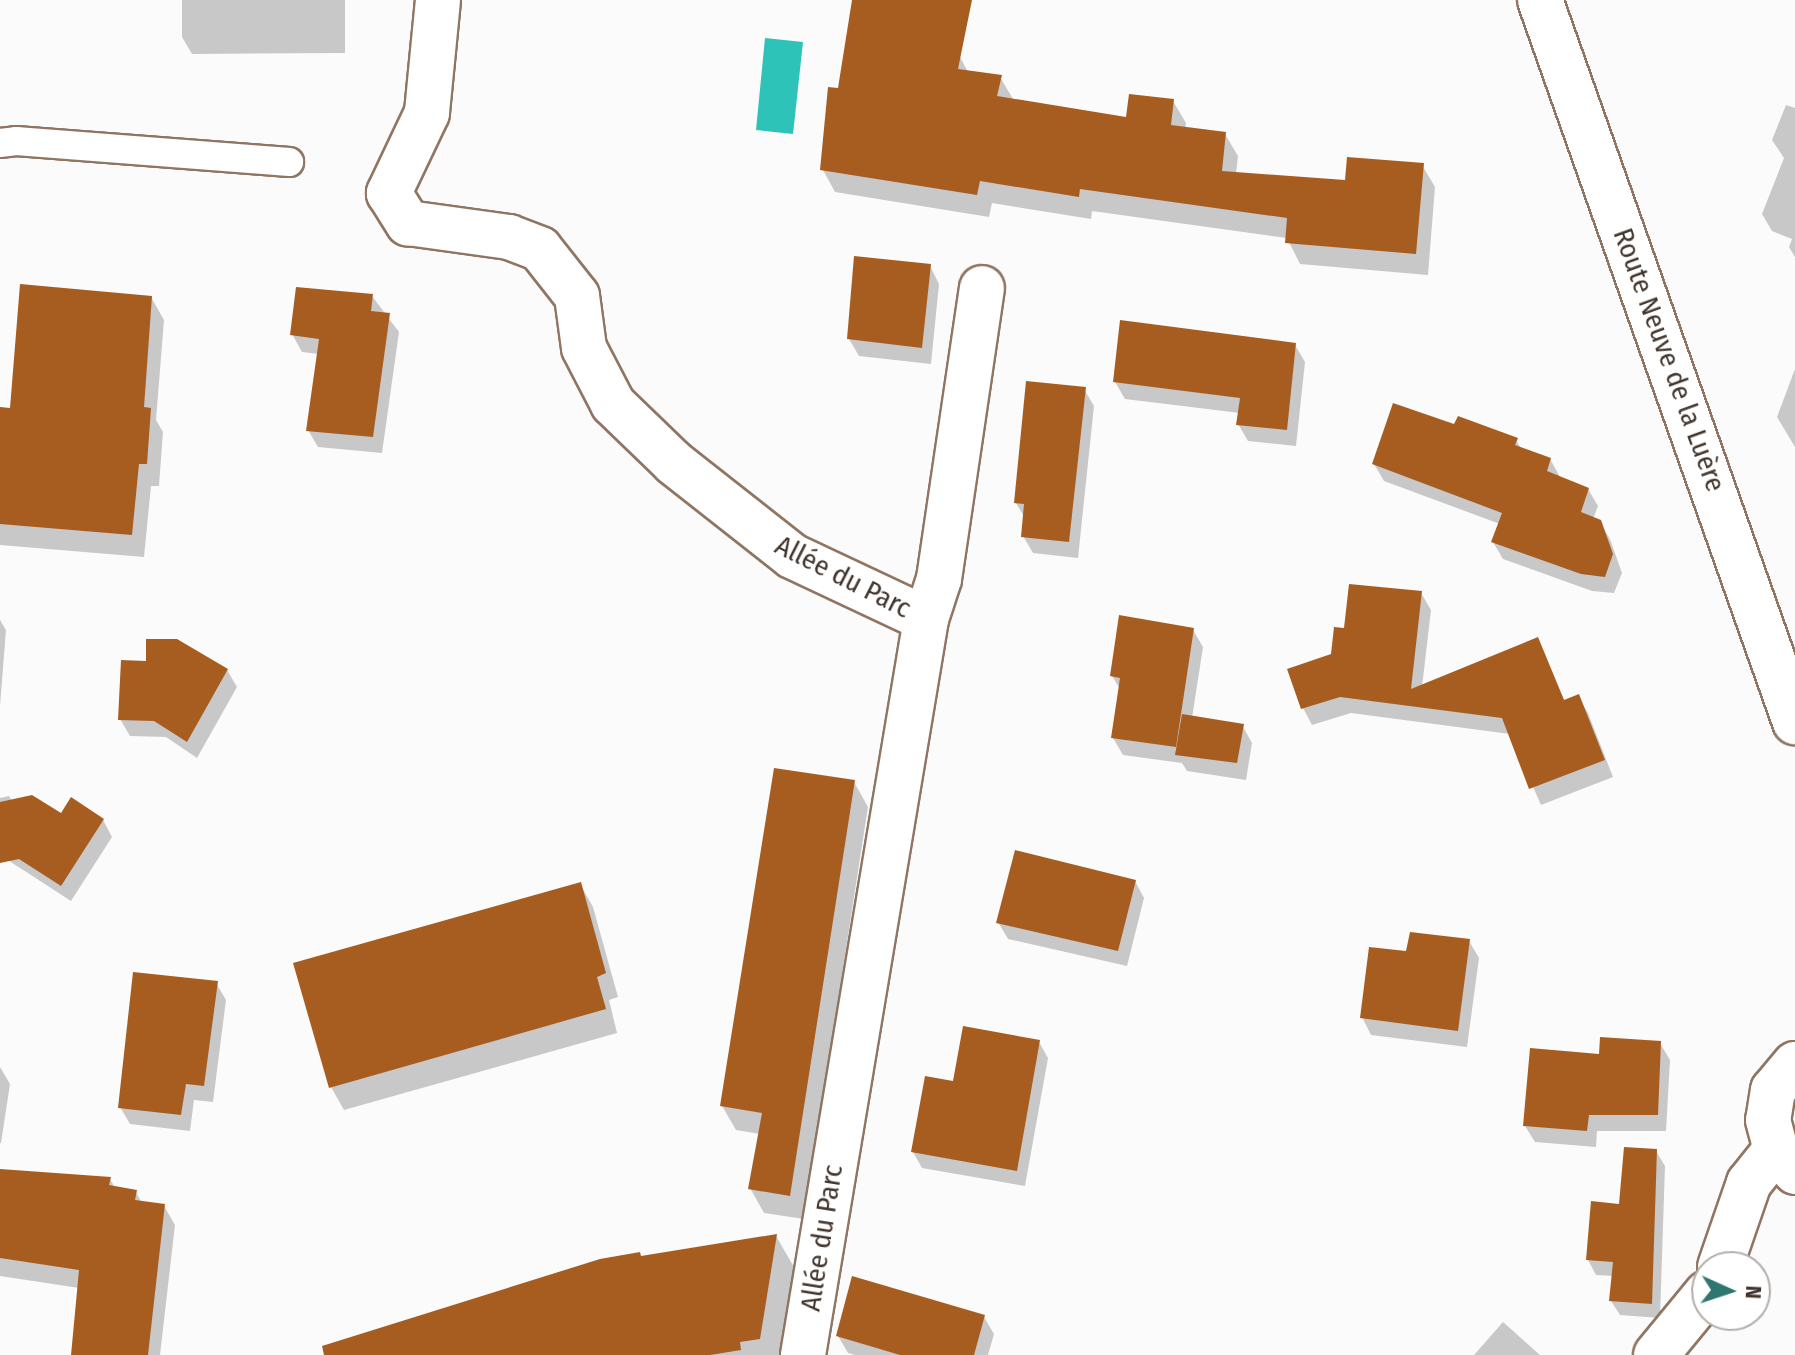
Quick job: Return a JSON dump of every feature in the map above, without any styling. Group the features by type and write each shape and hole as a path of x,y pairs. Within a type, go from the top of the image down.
{"street":[{"name":"Allée du Parc","path":"438,0 427,113 389,193 408,223 509,237 540,249 577,296 584,348 613,404 674,463 792,556 926,619 803,1355"},
{"name":"Route Neuve de la Luère","path":"1540,0 1795,722"},
{"path":"926,619 939,579 982,288"},
{"path":"1726,1251 1749,1183 1785,1161 1768,1120 1773,1090 1795,1064"},
{"path":"1656,1355 1691,1312"}],"lane":[{"path":"0,143 16,141 289,162"}],"water":[{"path":"765,38 803,42 793,134 756,130"}],"building":[{"path":"852,0 972,0 958,69 1002,75 997,96 1126,117 1129,94 1174,99 1171,125 1226,132 1222,171 1345,180 1347,157 1424,163 1416,254 1285,243 1287,218 1080,189 1079,197 980,181 977,195 820,170 828,87 838,88"},
{"path":"854,256 931,264 922,348 847,339"},
{"path":"20,284 152,296 144,407 151,408 147,464 139,464 132,535 0,524 0,407 10,408"},
{"path":"296,287 373,294 371,311 390,313 373,437 306,431 319,339 290,335"},
{"path":"1120,320 1296,343 1287,430 1236,425 1240,398 1113,382"},
{"path":"1026,381 1086,387 1069,542 1021,537 1024,504 1014,503"},
{"path":"1393,403 1454,424 1458,416 1518,438 1515,445 1551,458 1547,471 1589,488 1581,512 1601,520 1613,554 1605,577 1581,574 1491,542 1502,513 1372,464"},
{"path":"1349,584 1422,591 1411,689 1538,637 1564,700 1579,694 1605,760 1529,789 1502,718 1340,697 1301,709 1287,669 1331,654 1334,627 1344,628"},
{"path":"1119,615 1194,628 1176,747 1111,738 1120,678 1110,676"},
{"path":"146,639 177,639 228,669 187,742 154,721 118,720 121,660 146,661"},
{"path":"1182,714 1244,724 1237,763 1175,755"},
{"path":"774,768 855,780 790,1196 748,1189 762,1113 720,1106"},
{"path":"32,795 61,813 71,797 104,819 61,886 19,859 0,863 0,802"},
{"path":"1015,850 1136,880 1118,951 996,923"},
{"path":"581,882 606,973 597,977 606,1009 329,1088 293,963"},
{"path":"1410,932 1470,939 1458,1031 1360,1018 1369,947 1406,951"},
{"path":"133,972 218,981 204,1086 186,1084 181,1115 118,1108"},
{"path":"963,1026 1040,1040 1017,1171 911,1152 925,1076 953,1081"},
{"path":"1600,1037 1661,1041 1658,1115 1589,1115 1587,1131 1523,1126 1530,1048 1599,1054"},
{"path":"1624,1147 1657,1149 1652,1304 1609,1301 1613,1262 1586,1260 1591,1201 1619,1204"},
{"path":"0,1169 111,1177 109,1185 137,1190 135,1200 165,1204 148,1355 71,1355 79,1270 0,1258"},
{"path":"777,1234 760,1339 740,1342 741,1350 710,1355 324,1355 322,1346 600,1259 640,1252 641,1256"},
{"path":"852,1276 985,1315 974,1355 900,1355 836,1336"}]}
